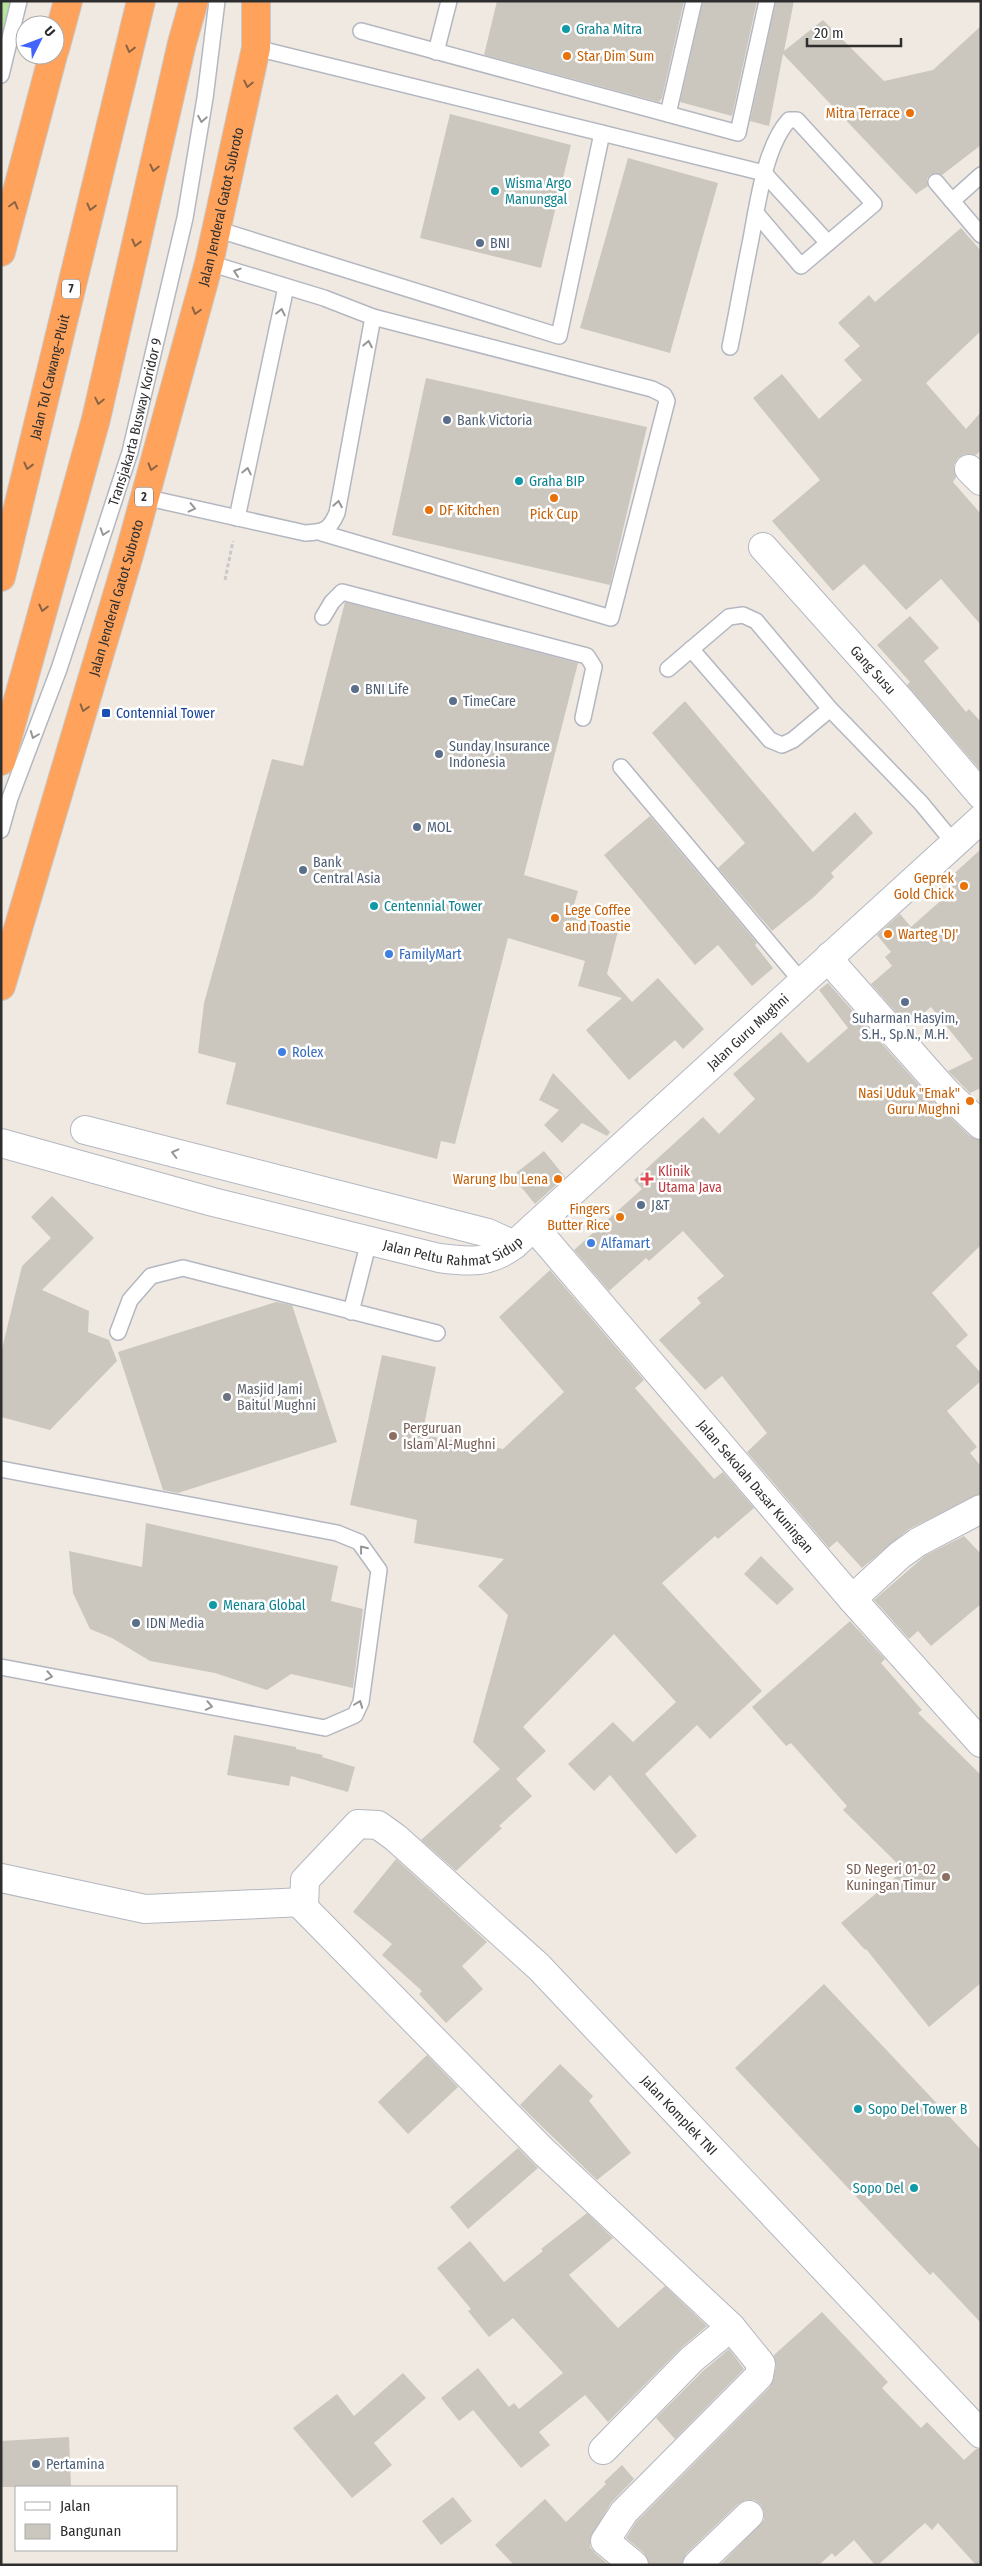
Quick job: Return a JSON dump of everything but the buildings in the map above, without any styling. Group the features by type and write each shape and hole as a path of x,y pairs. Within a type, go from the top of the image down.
{"highway":[{"path":"64,15 68,1"},
{"name":"Jalan Tol Cawang–Pluit","path":"1,577 141,1"},
{"path":"1,761 96,419 182,43 194,1"},
{"name":"Jalan Jenderal Gatot Subroto","path":"1,986 130,555 144,496 209,263 256,48 256,1"},
{"path":"1,252 51,65"}],"street":[{"name":"Gang Susu","path":"763,547 901,701 981,795"},
{"name":"Jalan Guru Mughni","path":"514,1246 981,819"},
{"path":"830,956 836,969 926,1070 981,1125"},
{"name":"Jalan Peltu Rahmat Sidup","path":"1,1143 213,1202 440,1258 474,1262 500,1256 514,1246 488,1233 85,1130"},
{"path":"213,1202 222,1165"},
{"name":"Jalan Sekolah Dasar Kuningan","path":"534,1227 852,1599 981,1743"},
{"path":"852,1599 900,1555 918,1542 981,1509"},
{"name":"Jalan Komplek TNI","path":"304,1902 306,1880 358,1824 378,1826 396,1838 539,1967 981,2434"},
{"path":"1,1878 145,1909 304,1902 304,1908 326,1932 463,2072 614,2219 731,2327 761,2364 759,2376 624,2512 613,2527 605,2541 634,2565"},
{"path":"603,2450 692,2359 731,2327"},
{"path":"697,2565 749,2515"}],"lane":[{"path":"1,75 20,1"},
{"name":"Transjakarta Busway Koridor 9","path":"1,830 10,798 59,669 130,452 185,218 205,98 217,1"},
{"path":"436,52 450,1"},
{"path":"668,114 694,1"},
{"path":"361,31 738,133 767,1"},
{"path":"256,48 764,174 828,243"},
{"path":"730,347 756,213 764,174 782,128 789,120 797,120 874,204 801,266 756,213"},
{"path":"216,229 560,336 602,134"},
{"path":"952,200 981,175"},
{"path":"936,182 981,235"},
{"path":"144,496 305,534 322,533 611,618 666,401 664,395 652,389 373,317 209,263"},
{"path":"237,518 286,287"},
{"path":"322,533 332,524 337,513 373,317"},
{"path":"323,617 332,602 342,592 587,656 594,667 583,718"},
{"path":"668,669 730,617 743,616 756,621 830,709 921,803 954,843"},
{"path":"691,649 770,740 782,745 793,740 830,709"},
{"path":"621,767 802,982"},
{"path":"351,1312 369,1242"},
{"path":"118,1332 130,1300 151,1276 183,1268 437,1334"},
{"path":"1,1469 337,1533 359,1542 379,1570 361,1702 355,1714 325,1728 1,1667"}],"path":[{"path":"225,580 232,548"}],"green space":[{"path":"1,1 19,1 15,15 1,75"}],"place":[{"name":"Graha Mitra","path":"566,29"},
{"name":"Star Dim Sum","path":"567,56"},
{"name":"Mitra Terrace","path":"910,113"},
{"name":"Wisma Argo Manunggal","path":"495,191"},
{"name":"BNI","path":"480,243"},
{"name":"Bank Victoria","path":"447,420"},
{"name":"Graha BIP","path":"519,481"},
{"name":"Pick Cup","path":"554,498"},
{"name":"DF Kitchen","path":"429,510"},
{"name":"BNI Life","path":"355,689"},
{"name":"TimeCare","path":"453,701"},
{"name":"Contennial Tower","path":"106,713"},
{"name":"Sunday Insurance Indonesia","path":"439,754"},
{"name":"MOL","path":"417,827"},
{"name":"Bank Central Asia","path":"303,870"},
{"name":"Geprek Gold Chick","path":"964,886"},
{"name":"Centennial Tower","path":"374,906"},
{"name":"Lege Coffee and Toastie","path":"555,918"},
{"name":"Warteg 'DJ'","path":"888,934"},
{"name":"FamilyMart","path":"389,954"},
{"name":"Suharman Hasyim, S.H., Sp.N., M.H.","path":"905,1002"},
{"name":"Rolex","path":"282,1052"},
{"name":"Nasi Uduk \"Emak\" Guru Mughni","path":"970,1101"},
{"name":"Warung Ibu Lena","path":"558,1179"},
{"name":"Klinik Utama Java","path":"647,1179"},
{"name":"J&T","path":"641,1205"},
{"name":"Fingers Butter Rice","path":"620,1217"},
{"name":"Alfamart","path":"591,1243"},
{"name":"Masjid Jami Baitul Mughni","path":"227,1397"},
{"name":"Perguruan Islam Al-Mughni","path":"393,1436"},
{"name":"Menara Global","path":"213,1605"},
{"name":"IDN Media","path":"136,1623"},
{"name":"SD Negeri 01-02 Kuningan Timur","path":"946,1877"},
{"name":"Sopo Del Tower B","path":"858,2109"},
{"name":"Sopo Del","path":"914,2188"},
{"name":"Pertamina","path":"36,2464"}]}
